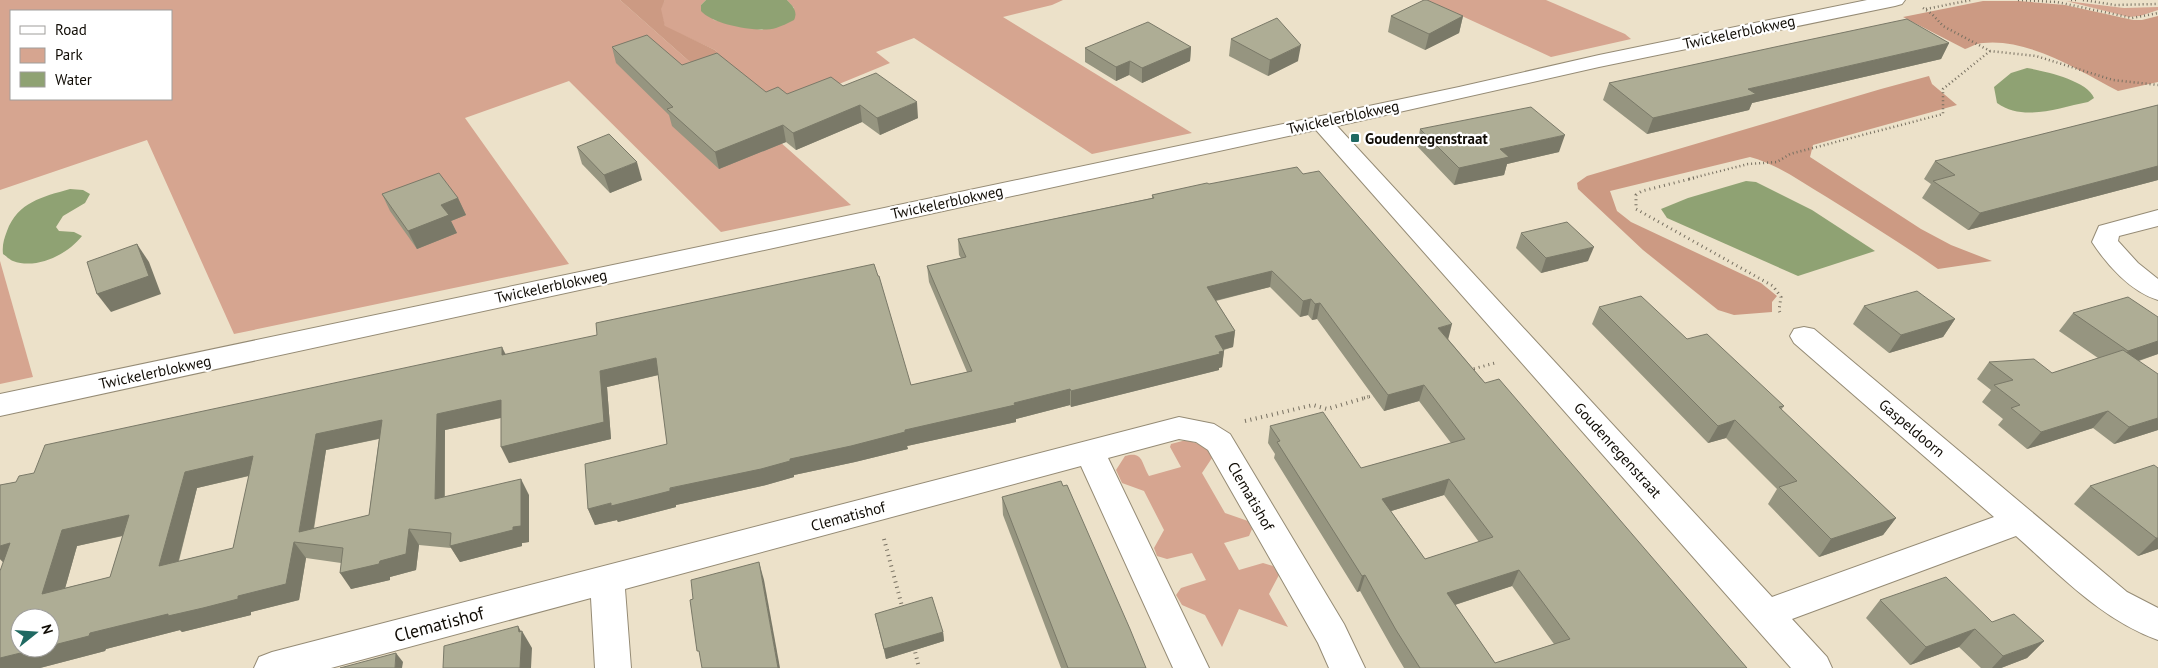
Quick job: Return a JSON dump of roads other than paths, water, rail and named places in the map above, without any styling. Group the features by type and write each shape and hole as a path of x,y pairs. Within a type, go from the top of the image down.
{"street":[{"name":"Twickelerblokweg","path":"0,405 1459,93 1599,61 1895,0"},
{"name":"Goudenregenstraat","path":"1320,122 1814,668"},
{"path":"2158,218 2108,232 2105,242 2115,257 2158,291"},
{"name":"Gaspeldoorn","path":"1804,336 2115,602 2158,625"},
{"name":"Clematishof","path":"272,668 1179,428 1203,432 1220,442 1332,635 1347,668"},
{"path":"1090,452 1192,668"},
{"path":"1766,614 2021,521"},
{"path":"606,580 612,668"}],"water":[{"path":"706,0 787,0 794,9 795,17 794,20 776,28 748,29 737,27 715,20 701,11 701,5"},
{"path":"2027,68 2074,81 2083,86 2094,98 2088,102 2029,113 2007,109 1997,103 1994,87 2011,73"},
{"path":"1746,181 1756,182 1812,210 1875,251 1798,276 1667,218 1661,209 1688,198"},
{"path":"70,189 83,190 90,194 85,203 63,216 56,227 59,231 74,232 82,236 76,243 69,249 42,262 22,263 13,261 3,254 6,234 12,221 24,207 41,198"}],"place":[{"name":"Goudenregenstraat","path":"1355,138"}]}
